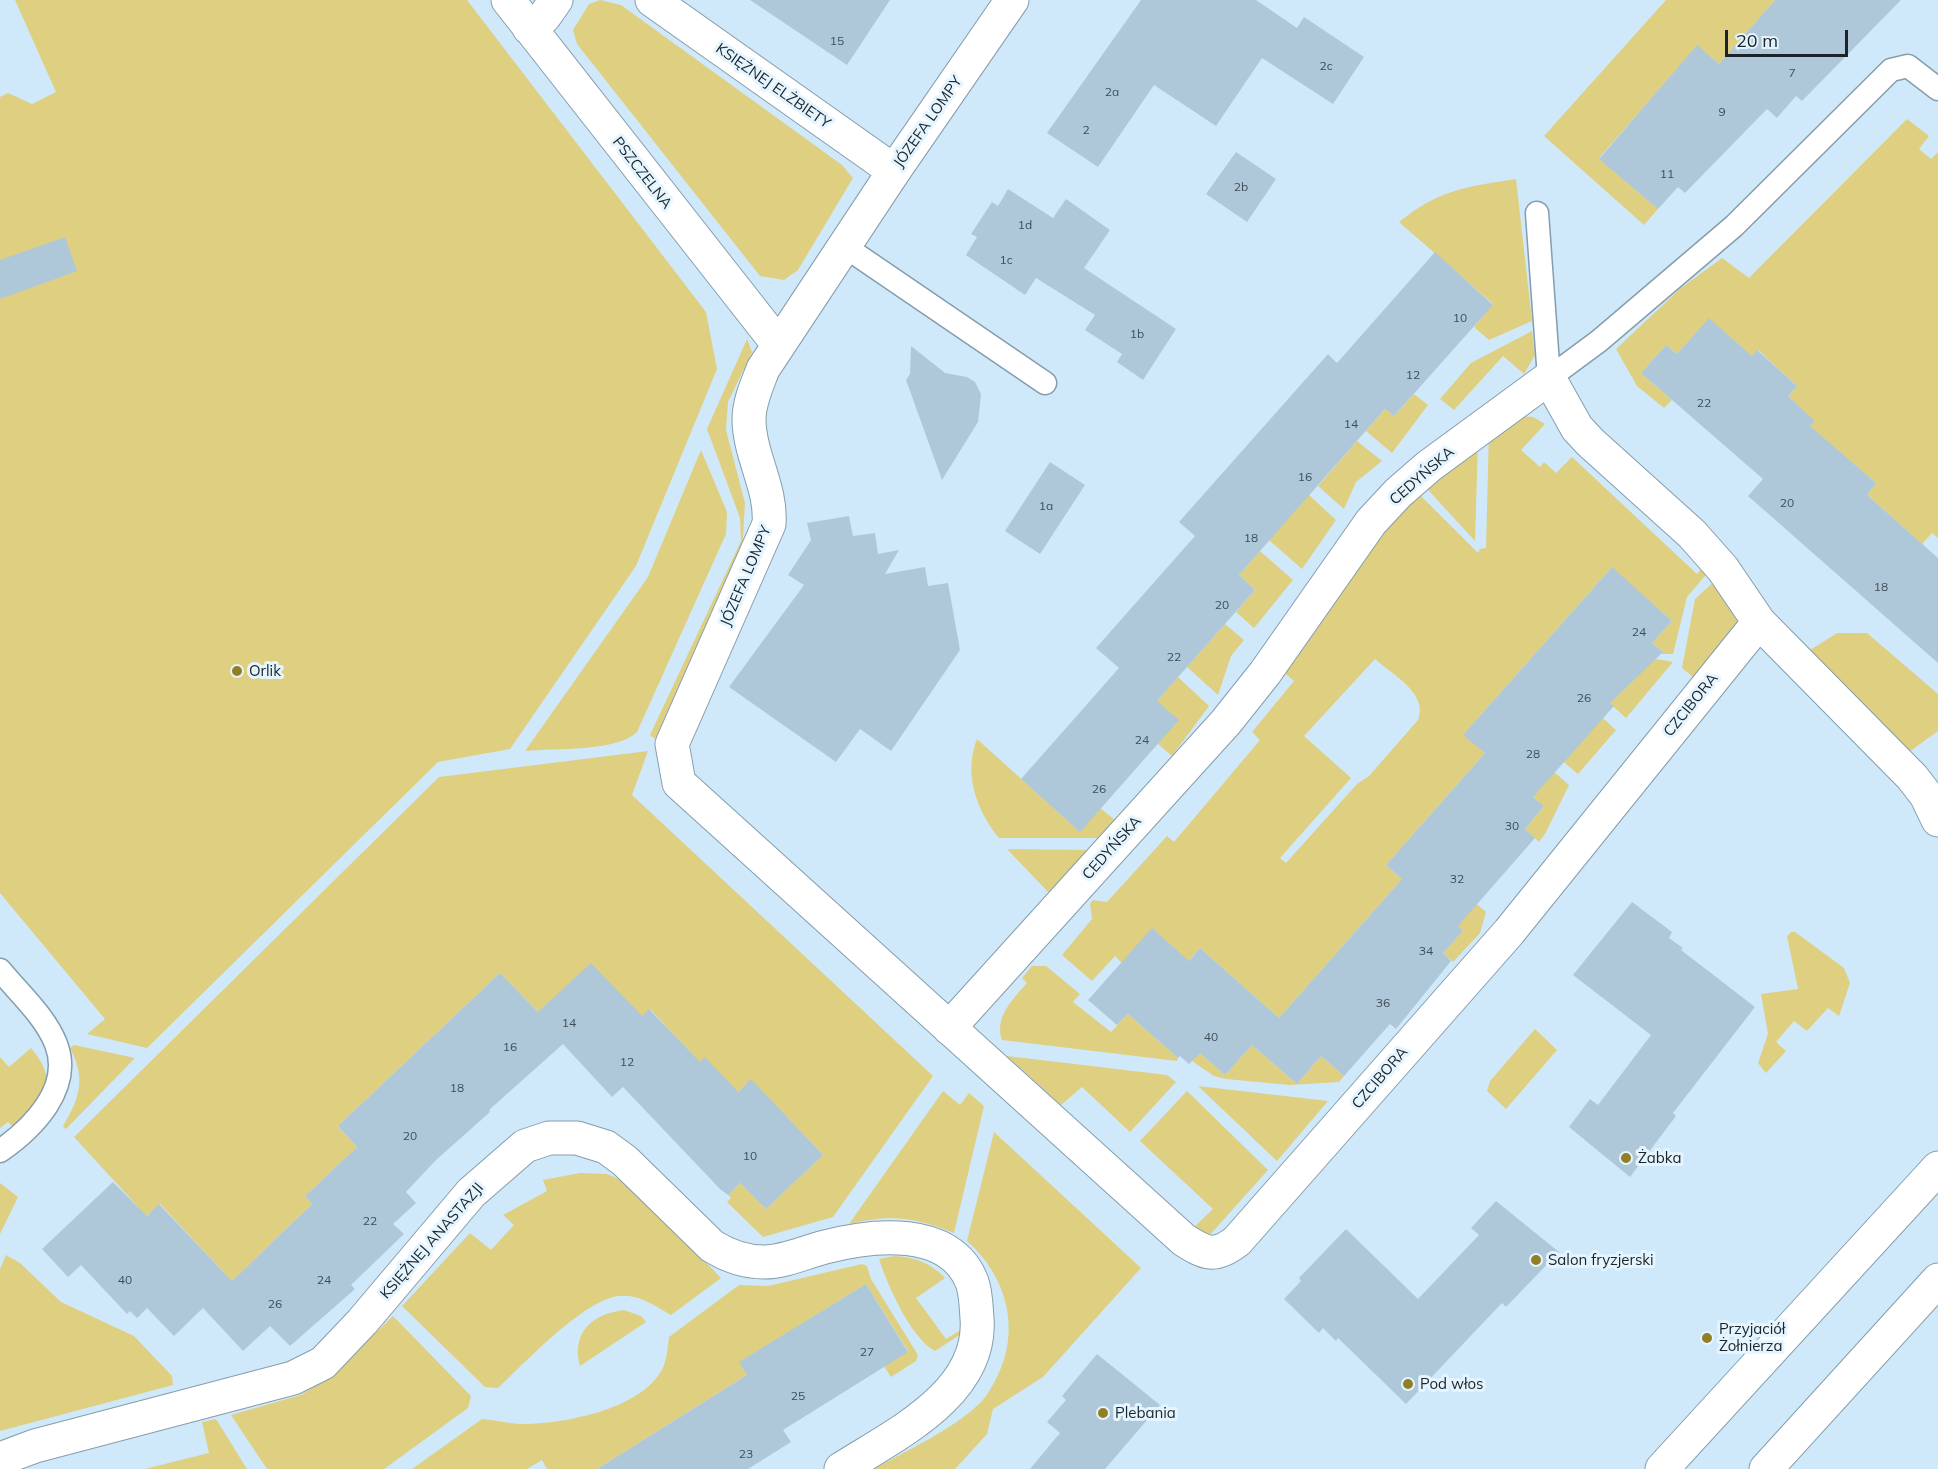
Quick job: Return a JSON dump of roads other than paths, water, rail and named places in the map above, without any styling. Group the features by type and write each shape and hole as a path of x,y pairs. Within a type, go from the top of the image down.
{"street":[{"name":"PSZCZELNA","path":"508,0 778,344"},
{"path":"529,28 544,17 556,0"},
{"name":"KSIĘŻNEJ ELŻBIETY","path":"652,0 894,171"},
{"name":"JÓZEFA LOMPY","path":"949,1028 679,783 672,744 769,525 770,510 751,438 749,418 753,396 763,369 894,171 1012,0"},
{"path":"1549,378 1583,435 1710,553 1759,622 1912,777 1926,795 1938,820"},
{"name":"CEDYŃSKA","path":"949,1028 1226,722 1265,673 1371,522 1429,466 1549,378"},
{"name":"CZCIBORA","path":"949,1028 1179,1236 1208,1253 1224,1251 1237,1241 1509,932 1759,622"},
{"name":"KSIĘŻNEJ ANASTAZJI","path":"0,1459 35,1446 293,1378 322,1363 362,1322 471,1193 500,1166 525,1146 549,1138 577,1138 606,1147 625,1161 712,1246 725,1254 751,1262 777,1262 858,1240 887,1237 931,1244 949,1253 962,1265 971,1281 977,1323 974,1348 964,1369 951,1389 920,1418 841,1469"},
{"path":"1662,1469 1938,1168"},
{"path":"1766,1469 1938,1280"}],"lane":[{"path":"1549,378 1599,341 1734,226 1891,70 1908,66 1938,89"},
{"path":"1537,213 1549,378"},
{"path":"844,246 1045,383"},
{"path":"0,970 43,1021 57,1046 60,1071 56,1090 43,1111 21,1136 0,1151"}],"place":[{"name":"Orlik","path":"237,671"},
{"name":"Żabka","path":"1626,1158"},
{"name":"Salon fryzjerski","path":"1536,1260"},
{"name":"Przyjaciół Żołnierza","path":"1707,1338"},
{"name":"Pod włos","path":"1408,1384"},
{"name":"Plebania","path":"1103,1413"}]}
